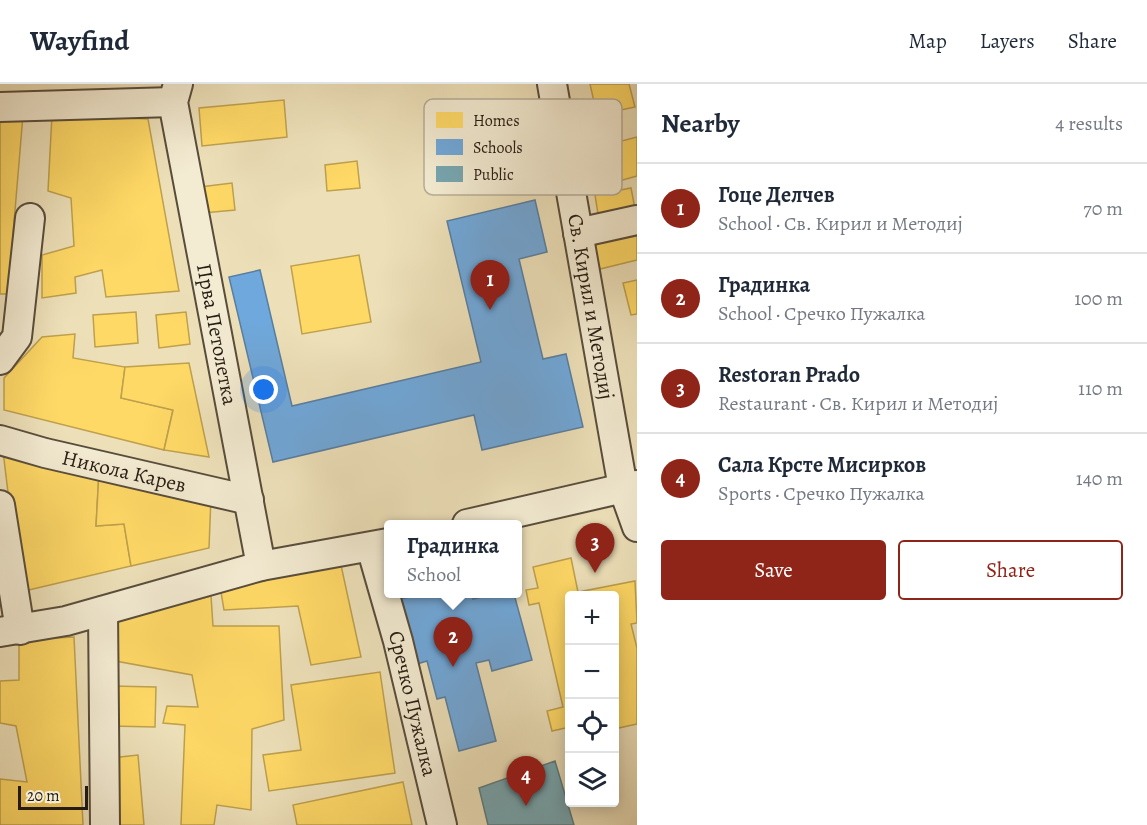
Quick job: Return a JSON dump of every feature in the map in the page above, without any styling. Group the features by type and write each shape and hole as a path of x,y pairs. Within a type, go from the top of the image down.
{"street":[{"name":"Св. Кирил и Методиј","path":"552,84 555,99"},
{"path":"0,107 43,95 175,93"},
{"name":"Прва Петолетка","path":"175,93 261,566"},
{"name":"Св. Кирил и Методиј","path":"571,195 637,528"},
{"path":"0,360 17,338 30,219"},
{"path":"578,233 637,220"},
{"name":"Никола Карев","path":"0,440 45,453 249,500"},
{"path":"488,520 630,486"},
{"path":"0,505 10,631 104,611 261,566 380,545"},
{"name":"Сречко Пужалка","path":"380,545 384,566"},
{"name":"Сречко Пужалка","path":"390,598 442,825"},
{"path":"104,611 105,825"}],"building: Homes":[{"path":"590,84 629,84 635,107 622,110 622,99 593,99"},
{"path":"284,100 287,137 202,146 199,108"},
{"path":"23,115 8,294 0,294 0,116"},
{"path":"52,115 148,119 179,291 106,297 102,270 75,277 76,293 42,298 42,255 74,246 71,198 48,191"},
{"path":"637,137 637,176 622,180 622,141"},
{"path":"357,161 360,188 327,191 325,165"},
{"path":"232,183 235,210 203,213 200,187"},
{"path":"631,188 637,219 600,226 595,195 622,195 622,190"},
{"path":"637,225 637,260 600,269 591,237"},
{"path":"359,255 371,322 302,334 291,266"},
{"path":"637,280 637,314 631,315 623,283"},
{"path":"136,312 138,343 95,347 93,315"},
{"path":"186,312 190,344 159,348 156,315"},
{"path":"75,334 73,358 125,367 121,398 173,410 164,450 4,410 4,378 42,337"},
{"path":"189,363 209,457 164,450 173,410 121,398 125,367"},
{"path":"3,451 99,472 96,526 124,524 131,566 20,592"},
{"path":"99,472 211,497 209,548 131,566 124,524 96,526"},
{"path":"339,556 361,657 311,665 298,606 224,610 220,586"},
{"path":"571,558 578,591 565,591 565,728 552,731 547,711 563,707 539,603 529,605 526,590 538,588 533,567"},
{"path":"635,581 637,623 631,624 637,648 637,724 619,728 619,591 583,591"},
{"path":"211,596 213,626 279,626 284,720 252,729 251,810 217,805 214,825 181,825 185,725 163,723 167,706 198,707 192,675 110,660 109,621"},
{"path":"74,637 83,825 0,825 0,779 27,782 16,726 0,723 0,681 19,680 19,640"},
{"path":"380,672 395,773 269,791 263,755 301,750 291,685"},
{"path":"112,686 156,687 155,727 111,726"},
{"path":"138,755 144,825 116,825 111,758"},
{"path":"403,782 412,825 297,825 293,805"}],"building: Schools":[{"path":"535,200 547,252 519,259 543,359 566,354 583,427 482,450 474,415 273,462 229,277 260,270 292,406 481,362 447,221"},
{"path":"515,598 532,660 492,671 489,660 476,663 496,741 459,751 445,697 437,699 427,661 417,664 400,599"}],"building: Public":[{"path":"555,761 565,795 565,807 569,807 574,825 488,825 479,788"}],"place":[{"name":"Гоце Делчев","path":"490,310"},
{"name":"Restoran Prado","path":"595,573"},
{"name":"Градинка","path":"453,667"},
{"name":"Сала Крсте Мисирков","path":"526,806"}]}
